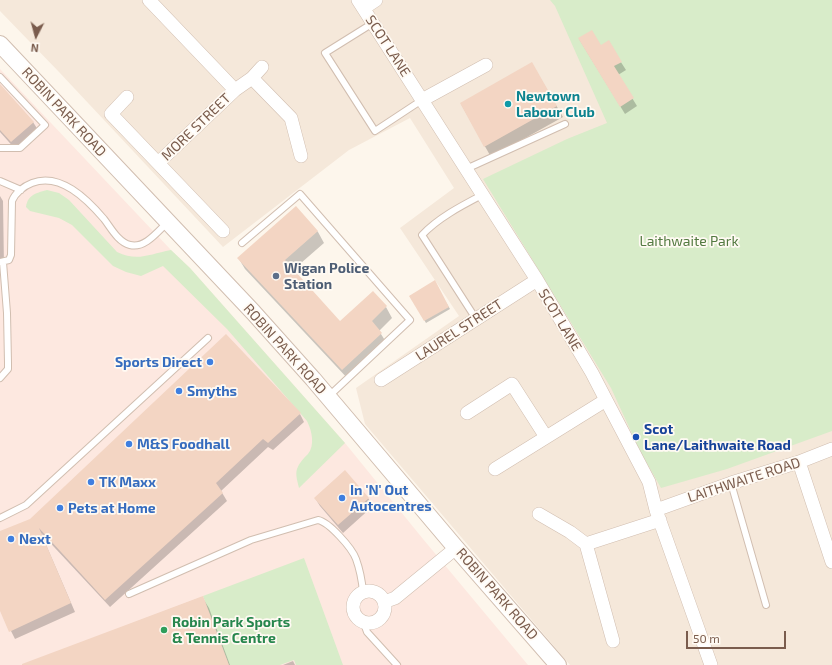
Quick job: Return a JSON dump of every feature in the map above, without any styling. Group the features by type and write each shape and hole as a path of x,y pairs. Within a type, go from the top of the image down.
{"street":[{"name":"MORE STREET","path":"149,0 235,90"},
{"path":"361,4 376,0"},
{"name":"SCOT LANE","path":"361,4 537,280 592,372 648,482 658,515 711,665"},
{"name":"ROBIN PARK ROAD","path":"0,44 253,312 558,665"},
{"path":"422,100 486,65"},
{"name":"MORE STREET","path":"158,163 235,90 252,78 262,67"},
{"path":"252,78 291,118 301,156"},
{"path":"127,97 111,114 223,231"},
{"name":"LAUREL STREET","path":"381,380 537,280"},
{"path":"467,413 512,384 546,437"},
{"path":"495,469 606,400"},
{"name":"LAITHWAITE ROAD","path":"586,544 731,483 800,462 832,449"},
{"path":"800,462 831,555"},
{"path":"539,514 570,532 586,544 613,641"},
{"path":"384,602 395,598 456,548"},
{"path":"373,591 382,597 384,602 384,612 378,620 373,622 363,621 356,614 354,604 356,599 363,592 373,591"}],"lane":[{"path":"373,23 325,53 375,131 422,100"},
{"path":"0,77 45,125 20,148 0,148"},
{"path":"466,169 565,124"},
{"path":"0,378 8,369 7,313 2,262 9,260 11,255 12,201 15,195 29,184 38,180 52,180 65,185 79,195 103,218 122,241 130,245 146,243 168,222"},
{"path":"0,181 21,190"},
{"path":"242,243 300,194 410,320 328,397"},
{"path":"476,319 422,235 430,226 463,204 482,195"},
{"path":"0,518 26,505 208,338"},
{"path":"731,483 766,605"},
{"path":"129,594 251,540 318,520 327,524 356,557 362,576 363,592"},
{"path":"363,621 367,632 397,665"}],"shaded area":[{"path":"0,0 832,0 832,665 570,665 365,424 356,388 459,316 400,228 454,188 410,118 349,150 223,247 0,11"},
{"path":"0,69 171,250 190,268 345,443 528,665 0,665"}],"green space":[{"name":"Laithwaite Park","path":"550,0 832,0 832,431 727,469 661,488 640,451 611,388 483,179 567,139 607,123 555,6"},
{"path":"47,190 59,193 69,200 117,252 124,255 138,257 171,250 190,268 345,443 299,488 296,471 312,446 311,433 307,421 227,329 163,266 141,276 126,272 113,266 72,225 59,218 30,211 26,207 31,197 36,193"},
{"path":"304,558 343,665 296,665 294,660 280,665 229,665 203,596"}],"building":[{"path":"592,30 601,45 609,40 622,62 614,66 634,98 620,107 578,38"},
{"name":"Newtown Labour Club","path":"532,62 557,106 484,147 460,103"},
{"path":"0,84 34,122 11,142 0,130"},
{"name":"Wigan Police Station","path":"296,206 318,231 285,260 340,321 373,291 387,306 372,321 382,333 342,370 237,258"},
{"path":"435,280 449,307 424,321 409,296"},
{"path":"226,334 301,413 268,443 263,439 216,483 223,493 105,600 39,528 71,603 9,632 0,611 0,531 30,519"},
{"name":"In 'N' Out Autocentres","path":"345,470 369,498 338,525 314,498"},
{"name":"Robin Park Sports & Tennis Centre","path":"203,596 229,665 22,665 22,664"}],"place":[{"name":"Newtown Labour Club","path":"508,104"},
{"name":"Wigan Police Station","path":"276,276"},
{"name":"Sports Direct","path":"210,362"},
{"name":"Smyths","path":"179,391"},
{"name":"Scot Lane/Laithwaite Road","path":"636,437"},
{"name":"M&S Foodhall","path":"129,444"},
{"name":"TK Maxx","path":"91,482"},
{"name":"In 'N' Out Autocentres","path":"342,498"},
{"name":"Pets at Home","path":"60,508"},
{"name":"Next","path":"11,539"},
{"name":"Robin Park Sports & Tennis Centre","path":"164,630"}]}
